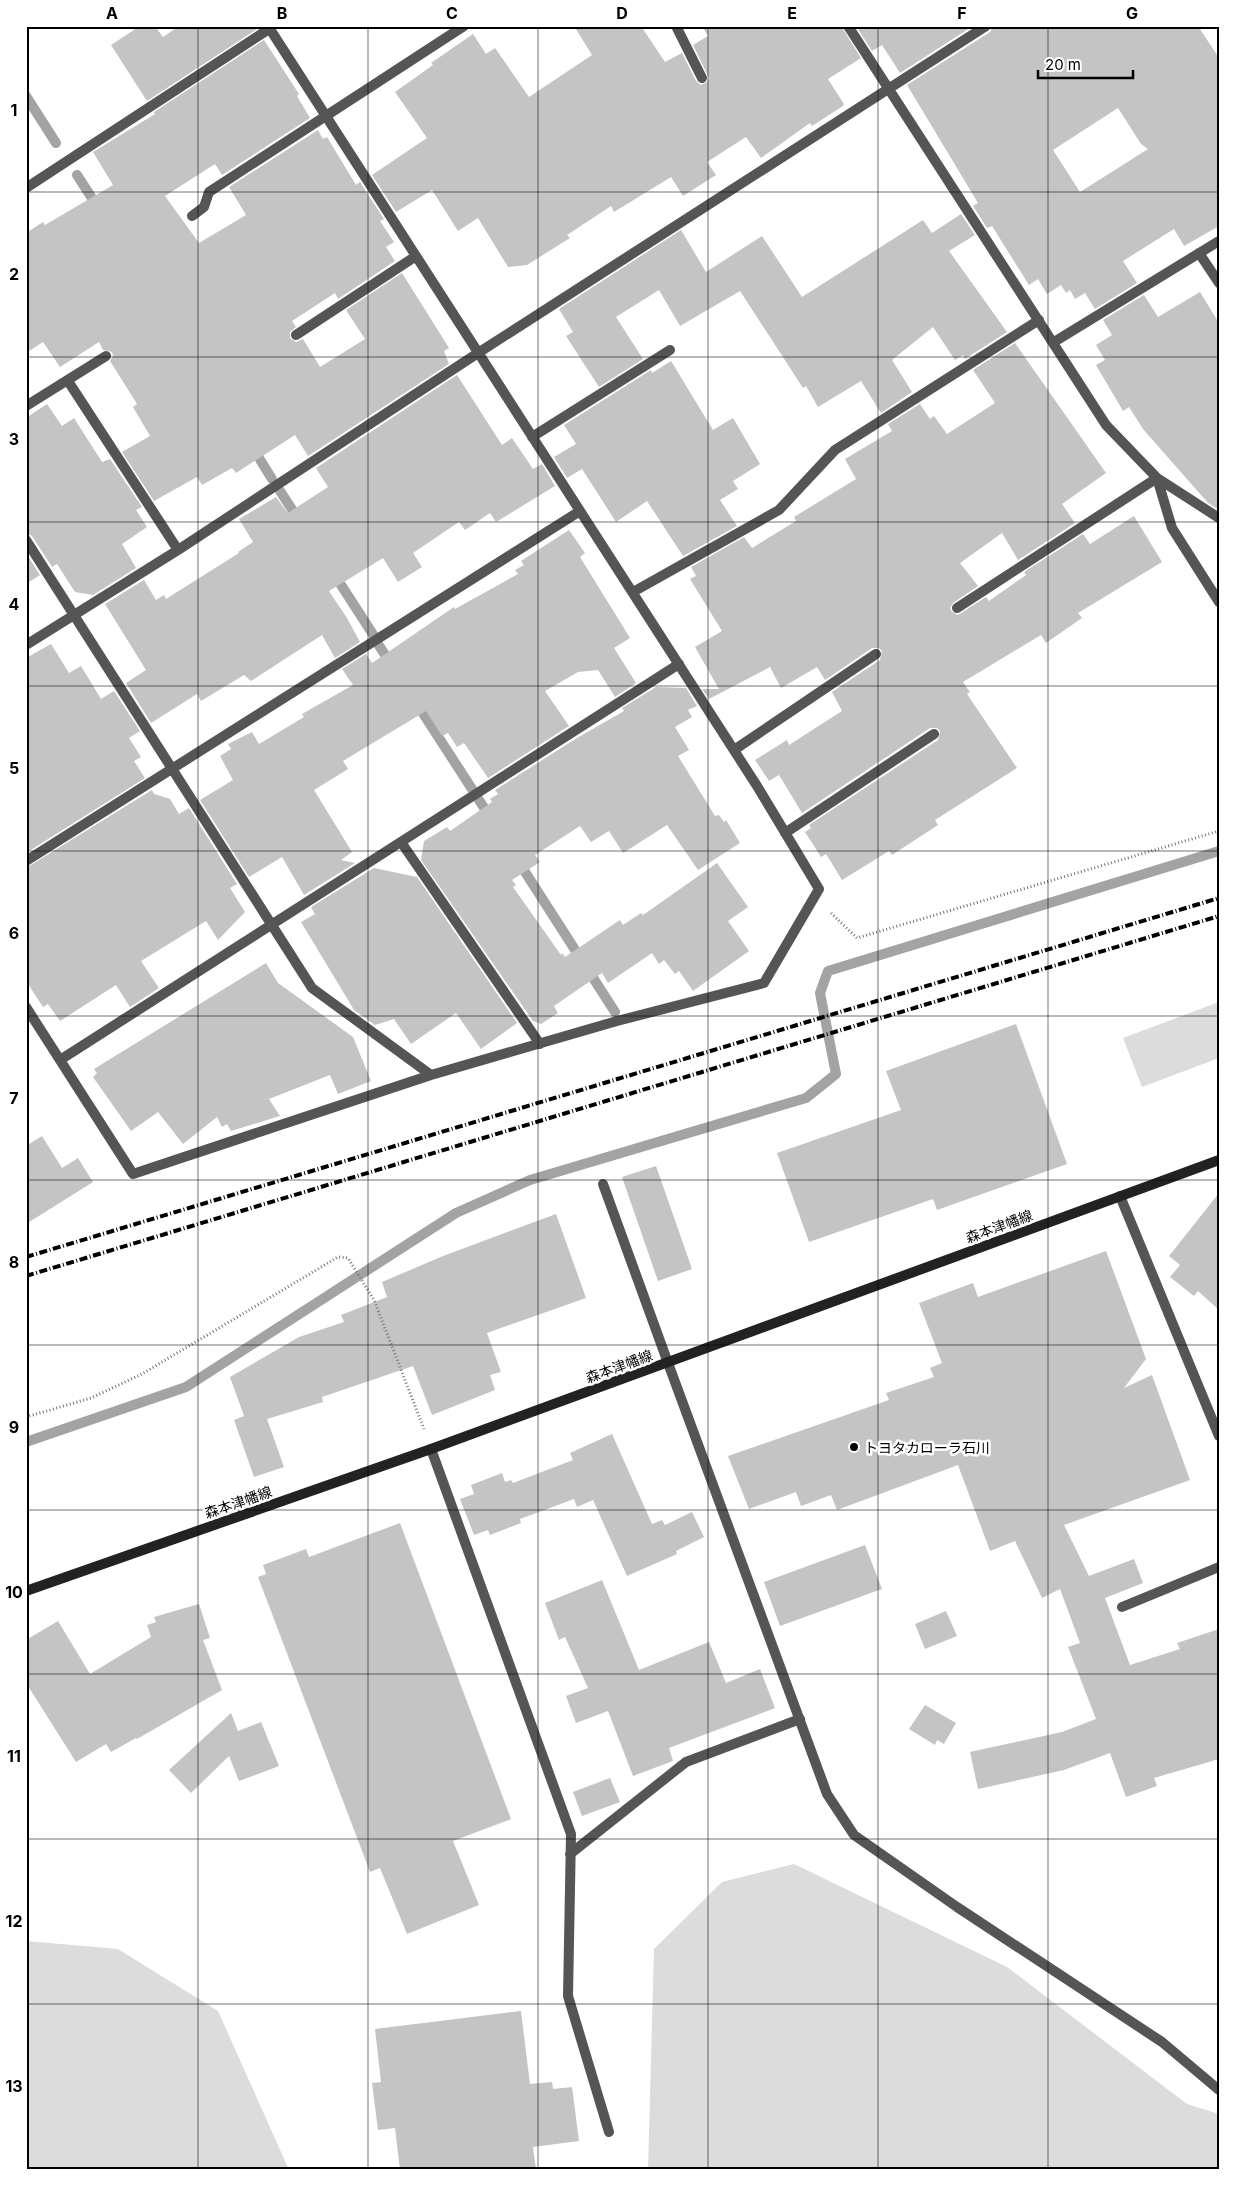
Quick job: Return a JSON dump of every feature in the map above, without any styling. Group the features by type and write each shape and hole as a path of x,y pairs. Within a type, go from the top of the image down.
{"main road":[{"name":"森本津幡線","path":"26,1591 431,1449 1219,1160"}],"street":[{"path":"192,216 204,207 209,192 464,26"},
{"path":"676,26 702,78"},
{"path":"848,26 1106,425 1157,478 1219,518"},
{"path":"26,645 178,550 478,353 986,26"},
{"path":"26,188 269,27 734,750 819,889 764,983 431,1075 133,1174 26,1007"},
{"path":"1054,342 1219,241"},
{"path":"1199,253 1219,282"},
{"path":"296,335 416,256"},
{"path":"633,592 778,510 835,450 1038,320"},
{"path":"532,437 670,350"},
{"path":"26,406 106,356"},
{"path":"68,381 178,550"},
{"path":"1157,478 1172,528 1219,602"},
{"path":"957,608 1157,478"},
{"path":"26,861 580,511"},
{"path":"26,540 312,988 431,1075"},
{"path":"734,750 876,654"},
{"path":"60,1060 678,664"},
{"path":"785,833 934,734"},
{"path":"401,842 540,1044"},
{"path":"603,1184 827,1794 854,1835 957,1908 1162,2042 1219,2090"},
{"path":"1120,1196 1219,1436"},
{"path":"431,1449 570,1834 568,1996 609,2132"},
{"path":"1122,1607 1219,1567"},
{"path":"570,1854 686,1762 800,1719"}],"path":[{"path":"814,896 858,938 1219,831"},
{"path":"26,1416 91,1398 142,1374 338,1257 348,1258 370,1293 409,1384 431,1449"}],"shaded area":[{"path":"1219,1002 1219,1058 1142,1087 1123,1038"},
{"path":"794,1864 1007,1967 1187,2104 1219,2114 1219,2170 648,2170 654,1949 722,1882"},
{"path":"26,1941 118,1949 218,2011 289,2170 26,2170"}],"building":[{"path":"140,26 155,26 163,37 179,26 255,26 257,29 147,101 111,45"},
{"path":"574,26 641,26 665,62 682,53 696,81 701,85 707,82 709,78 693,45 708,36 702,26 841,26 861,58 828,79 844,104 843,106 812,126 810,123 761,158 746,137 707,162 716,175 683,196 671,177 614,212 611,206 567,235 570,238 527,265 508,267 478,218 458,231 432,190 396,212 372,175 427,138 395,92 433,65 431,63 473,34 486,54 495,48 529,97 592,55"},
{"path":"856,26 973,26 900,73 882,45 872,51"},
{"path":"993,26 1198,26 1219,58 1219,226 1184,246 1174,229 1123,261 1137,283 1095,309 1085,293 1075,299 1070,290 1066,293 1061,285 1047,294 1038,279 1029,285 992,226 987,228 973,206 978,203 907,85 990,32","holes":["1118,108 1141,144 1148,149 1080,192 1053,150"]},
{"path":"264,40 299,94 297,96 310,118 222,175 215,164 165,196 199,243 246,215 229,187 318,130 323,139 327,137 356,185 360,182 384,219 380,221 394,242 386,247 395,261 338,299 335,293 292,321 296,327 290,332 290,338 296,342 303,339 320,367 365,339 346,310 402,273 449,348 444,351 449,364 308,456 295,435 236,473 232,468 202,485 197,477 154,501 122,452 150,436 133,407 137,404 110,361 113,356 112,352 103,350 99,342 60,367 43,342 26,353 26,233 43,222 45,225 113,185 93,152 155,114 154,112"},
{"path":"961,214 975,235 949,251 1007,332 965,359 963,355 955,360 933,327 892,360 912,392 881,413 861,381 818,407 806,386 803,388 740,291 680,326 659,290 616,317 643,359 599,387 566,336 573,332 559,309 681,230 706,272 762,236 802,297 923,220 932,233"},
{"path":"1200,292 1219,323 1219,510 1208,503 1143,429 1129,407 1123,411 1096,365 1105,360 1096,345 1112,335 1103,320 1144,295 1158,317"},
{"path":"1015,343 1106,473 1062,504 1075,523 1018,560 1002,533 960,563 978,586 953,603 950,608 952,612 958,615 986,597 989,601 1026,575 1024,572 1083,534 1090,544 1134,516 1162,562 1078,613 1082,618 1046,643 1041,635 963,682 970,692 967,694 1017,768 935,820 938,825 892,855 889,851 842,880 826,854 821,857 805,832 811,828 809,825 938,740 940,731 937,728 930,728 802,813 779,775 769,781 755,760 787,740 789,745 842,711 832,692 880,660 882,651 879,648 872,648 825,680 817,667 781,688 770,667 709,699 702,689 719,689 695,647 722,631 690,579 696,576 691,567 744,537 752,548 796,521 794,517 856,479 845,459 892,431 888,424 920,404 930,419 934,416 947,434 995,403 973,370"},
{"path":"671,361 713,430 733,418 760,464 733,481 738,489 720,500 737,526 683,556 647,501 616,522 582,469 567,478 554,457 576,444 564,425 651,370 652,373"},
{"path":"457,375 502,445 512,438 533,469 542,464 555,486 496,522 490,513 465,530 459,522 413,553 422,567 398,582 383,558 329,591 360,642 335,658 322,635 251,681 244,675 201,701 197,694 151,723 126,683 146,670 105,604 144,580 156,600 164,595 166,599 239,553 253,542 239,519 276,497 288,513 328,487 316,468"},
{"path":"47,404 62,426 74,418 102,462 110,459 142,507 136,510 147,527 122,544 136,568 93,595 75,592 57,564 52,567 32,536 26,533 26,418"},
{"path":"569,530 585,553 580,557 630,638 614,648 636,683 615,697 598,670 578,672 545,691 569,726 488,778 464,743 457,747 448,733 442,736 426,711 343,761 348,769 314,790 352,852 341,860 355,863 304,895 282,857 249,877 200,800 233,780 220,756 231,749 228,744 252,732 259,744 304,717 302,714 353,685 342,669 366,654 372,663 454,607 455,609 518,574 515,570 524,565 521,561"},
{"path":"26,553 40,575 26,584"},
{"path":"51,644 69,673 81,666 101,699 114,691 140,731 129,738 141,757 134,761 145,778 26,853 26,658"},
{"path":"656,687 686,688 697,706 688,710 692,717 675,727 689,750 678,756 715,816 719,815 724,822 726,820 740,843 698,870 667,825 623,853 609,831 591,842 580,826 535,855 540,862 512,880 516,885 513,887 561,955 562,953 565,957 620,920 623,925 641,913 643,915 717,863 748,907 728,921 749,951 693,991 679,971 675,974 664,960 659,964 652,953 608,983 602,973 554,1006 558,1013 541,1024 533,1021 421,860 424,841 447,827 450,831 492,802 490,799 498,794 495,790 577,738 624,711 622,708"},
{"path":"152,790 154,794 170,799 179,814 189,808 237,884 230,888 245,912 218,940 206,921 141,961 159,988 130,1007 116,985 60,1021 48,1004 43,1007 26,981 26,868"},
{"path":"374,868 417,877 517,1023 481,1049 456,1013 411,1044 394,1019 375,1025 354,1010 301,922 315,914 311,907"},
{"path":"266,963 278,983 353,1037 371,1081 338,1094 330,1075 269,1099 280,1116 231,1131 227,1124 222,1127 217,1117 183,1144 158,1112 131,1131 93,1077 97,1073 94,1069"},
{"path":"1016,1024 1067,1164 937,1210 933,1199 809,1242 777,1153 901,1110 886,1071"},
{"path":"42,1136 62,1168 78,1158 93,1182 26,1224 26,1146"},
{"path":"656,1166 692,1269 658,1281 622,1177"},
{"path":"1219,1193 1219,1310 1198,1291 1194,1296 1170,1277 1180,1265 1169,1256"},
{"path":"556,1214 586,1298 487,1333 501,1372 490,1375 495,1390 432,1415 413,1366 322,1397 323,1402 267,1419 284,1467 254,1477 234,1420 244,1416 230,1377 299,1337 344,1322 341,1315 387,1297 382,1282 443,1256"},
{"path":"1106,1251 1146,1359 1124,1388 1152,1375 1190,1480 1064,1525 1089,1576 1134,1559 1143,1583 1105,1598 1130,1665 1180,1649 1177,1643 1219,1629 1219,1759 1154,1778 1157,1786 1126,1797 1110,1753 1064,1770 978,1789 970,1752 1062,1732 1096,1719 1068,1647 1080,1643 1060,1589 1042,1598 1015,1541 990,1551 958,1465 837,1510 831,1495 801,1506 796,1492 749,1509 728,1456 889,1400 886,1393 934,1377 930,1368 942,1363 919,1303 973,1283 978,1297"},
{"path":"612,1434 652,1524 662,1520 665,1525 692,1512 704,1537 676,1551 677,1554 627,1576 593,1500 577,1507 574,1499 520,1519 521,1523 490,1535 488,1530 474,1535 460,1499 474,1494 471,1485 502,1473 505,1482 511,1480 513,1483 573,1460 570,1453"},
{"path":"400,1523 511,1819 453,1841 479,1905 407,1934 380,1868 370,1872 258,1577 266,1574 263,1565 306,1549 309,1557"},
{"path":"865,1545 882,1589 780,1626 764,1582"},
{"path":"602,1580 639,1670 709,1642 726,1683 760,1669 775,1708 669,1748 673,1761 633,1776 608,1711 576,1723 566,1696 588,1688 565,1637 559,1640 545,1603"},
{"path":"199,1604 210,1638 203,1640 222,1690 111,1752 106,1744 76,1762 26,1683 26,1640 58,1621 90,1674 151,1637 147,1625 156,1622 154,1617"},
{"path":"946,1611 957,1636 925,1649 915,1624"},
{"path":"925,1705 956,1723 944,1744 937,1740 935,1745 909,1729"},
{"path":"231,1713 238,1731 261,1722 279,1766 239,1781 229,1756 191,1793 169,1770"},
{"path":"610,1778 620,1802 582,1816 573,1792"},
{"path":"521,2011 530,2084 552,2082 553,2089 572,2087 579,2141 533,2147 536,2170 400,2170 395,2128 378,2130 372,2083 381,2082 375,2029"}],"waterway":[{"path":"26,96 56,143"},
{"path":"77,175 99,209"},
{"path":"253,448 272,479"},
{"path":"280,491 299,520"},
{"path":"334,574 374,636"},
{"path":"378,644 391,664"},
{"path":"415,701 472,789"},
{"path":"479,800 490,817"},
{"path":"26,1442 186,1387 456,1213 530,1180 806,1098 836,1074 820,993 828,971 1219,851"},
{"path":"518,861 615,1012"}],"railway":[{"path":"26,1257 1219,898"},
{"path":"26,1276 1219,916"}],"place":[{"name":"トヨタカローラ石川","path":"854,1447"}]}
